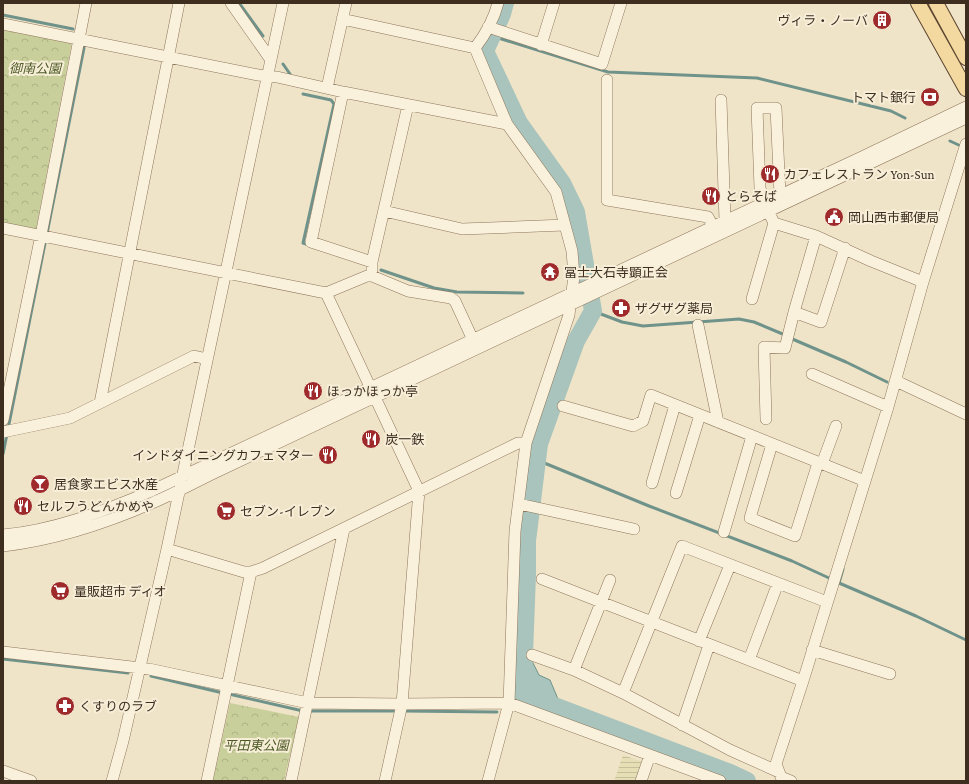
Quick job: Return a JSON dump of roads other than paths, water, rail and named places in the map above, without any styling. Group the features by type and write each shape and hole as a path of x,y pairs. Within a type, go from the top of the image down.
{"main road":[{"path":"918,3 964,81"},
{"path":"936,3 960,38 966,58"}],"street":[{"path":"3,420 45,236 86,3"},
{"path":"100,403 179,3"},
{"path":"231,3 271,60"},
{"path":"112,781 123,741 167,549 283,3"},
{"path":"327,88 346,3"},
{"path":"475,48 492,28 498,3"},
{"path":"541,45 554,3"},
{"path":"492,28 602,64 621,3"},
{"path":"342,19 475,48"},
{"path":"3,24 258,75 268,75 343,92 508,124"},
{"path":"475,48 508,124 556,192 572,251 574,276 569,315 526,443 521,505 515,531 509,703 488,781"},
{"path":"607,80 607,200 708,217 715,231"},
{"path":"343,92 311,242 372,262"},
{"path":"721,100 725,221"},
{"path":"372,276 372,262 408,105"},
{"path":"3,535 57,526 103,512 570,306 715,231 725,221 766,207 780,195 931,125 966,107"},
{"path":"752,298 774,223 766,207 760,188 757,108 776,108 780,195"},
{"path":"3,546 59,537 107,522 153,503 473,340 572,292 715,231 966,118"},
{"path":"791,781 780,776 776,764 896,381 903,350 923,282 965,147"},
{"path":"384,211 462,228 566,225"},
{"path":"774,223 816,236 871,261 923,282"},
{"path":"3,228 326,293 366,276 372,276 408,291 451,298 455,301 473,340"},
{"path":"766,419 764,347 785,348 787,336 816,236"},
{"path":"794,312 822,322 845,248"},
{"path":"326,293 419,491 401,709 385,781"},
{"path":"698,325 718,422"},
{"path":"6,432 70,418 194,356 207,359"},
{"path":"812,374 888,407"},
{"path":"896,381 966,414"},
{"path":"563,406 633,426 643,421 651,395 865,481"},
{"path":"652,483 675,405"},
{"path":"676,493 700,415"},
{"path":"772,444 750,518 796,536 820,463 836,426"},
{"path":"724,532 752,436"},
{"path":"167,549 244,572 251,572 263,568 344,529 518,443 526,443"},
{"path":"521,505 634,529"},
{"path":"291,781 344,529"},
{"path":"623,693 682,546 827,602"},
{"path":"682,724 704,643 730,564"},
{"path":"207,781 251,572"},
{"path":"542,579 803,681"},
{"path":"574,670 610,580"},
{"path":"749,660 778,583"},
{"path":"812,650 890,674"},
{"path":"3,652 140,668 226,691 307,708 401,709 509,703 720,781"},
{"path":"532,655 574,670 623,693 730,750 779,772"},
{"path":"641,781 650,755"},
{"path":"3,771 31,781"}],"water":[{"path":"517,656 530,657 539,675 550,680 558,699 553,715 520,703 514,697"}],"waterway":[{"path":"239,3 263,36"},
{"path":"505,3 502,14 485,51 519,123 562,183 576,212 593,311 576,341 539,444 527,541 523,681"},
{"path":"3,15 73,29"},
{"path":"492,36 608,72 757,78 891,111 905,118"},
{"path":"8,429 84,48"},
{"path":"283,64 290,74"},
{"path":"303,94 331,100 334,104 303,243 309,245"},
{"path":"950,141 963,147"},
{"path":"381,270 434,288 457,292 523,293"},
{"path":"593,311 622,322 643,326 739,319 754,322 785,335"},
{"path":"790,338 846,362 887,382"},
{"path":"3,454 7,434"},
{"path":"537,460 649,506 792,561 829,578"},
{"path":"843,569 839,583 916,616 966,640"},
{"path":"3,659 128,673"},
{"path":"151,676 223,693"},
{"path":"229,694 303,711"},
{"path":"517,699 524,695 541,701 730,773 747,781"},
{"path":"309,711 397,711"},
{"path":"403,711 497,712"}],"place":[{"name":"ヴィラ・ノーバ","path":"882,20"},
{"name":"トマト銀行","path":"930,97"},
{"name":"カフェレストラン Yon-Sun","path":"770,174"},
{"name":"とらそば","path":"711,196"},
{"name":"岡山西市郵便局","path":"834,217"},
{"name":"冨士大石寺顕正会","path":"550,272"},
{"name":"ザグザグ薬局","path":"621,308"},
{"name":"ほっかほっか亭","path":"313,391"},
{"name":"炭一鉄","path":"371,439"},
{"name":"インドダイニングカフェマター","path":"328,455"},
{"name":"居食家エビス水産","path":"40,484"},
{"name":"セルフうどんかめや","path":"23,506"},
{"name":"セブン-イレブン","path":"226,511"},
{"name":"量販超市 ディオ","path":"60,591"},
{"name":"くすりのラブ","path":"65,706"}],"park label":[{"name":"御南公園","path":"35,68"},
{"name":"平田東公園","path":"256,745"}]}
